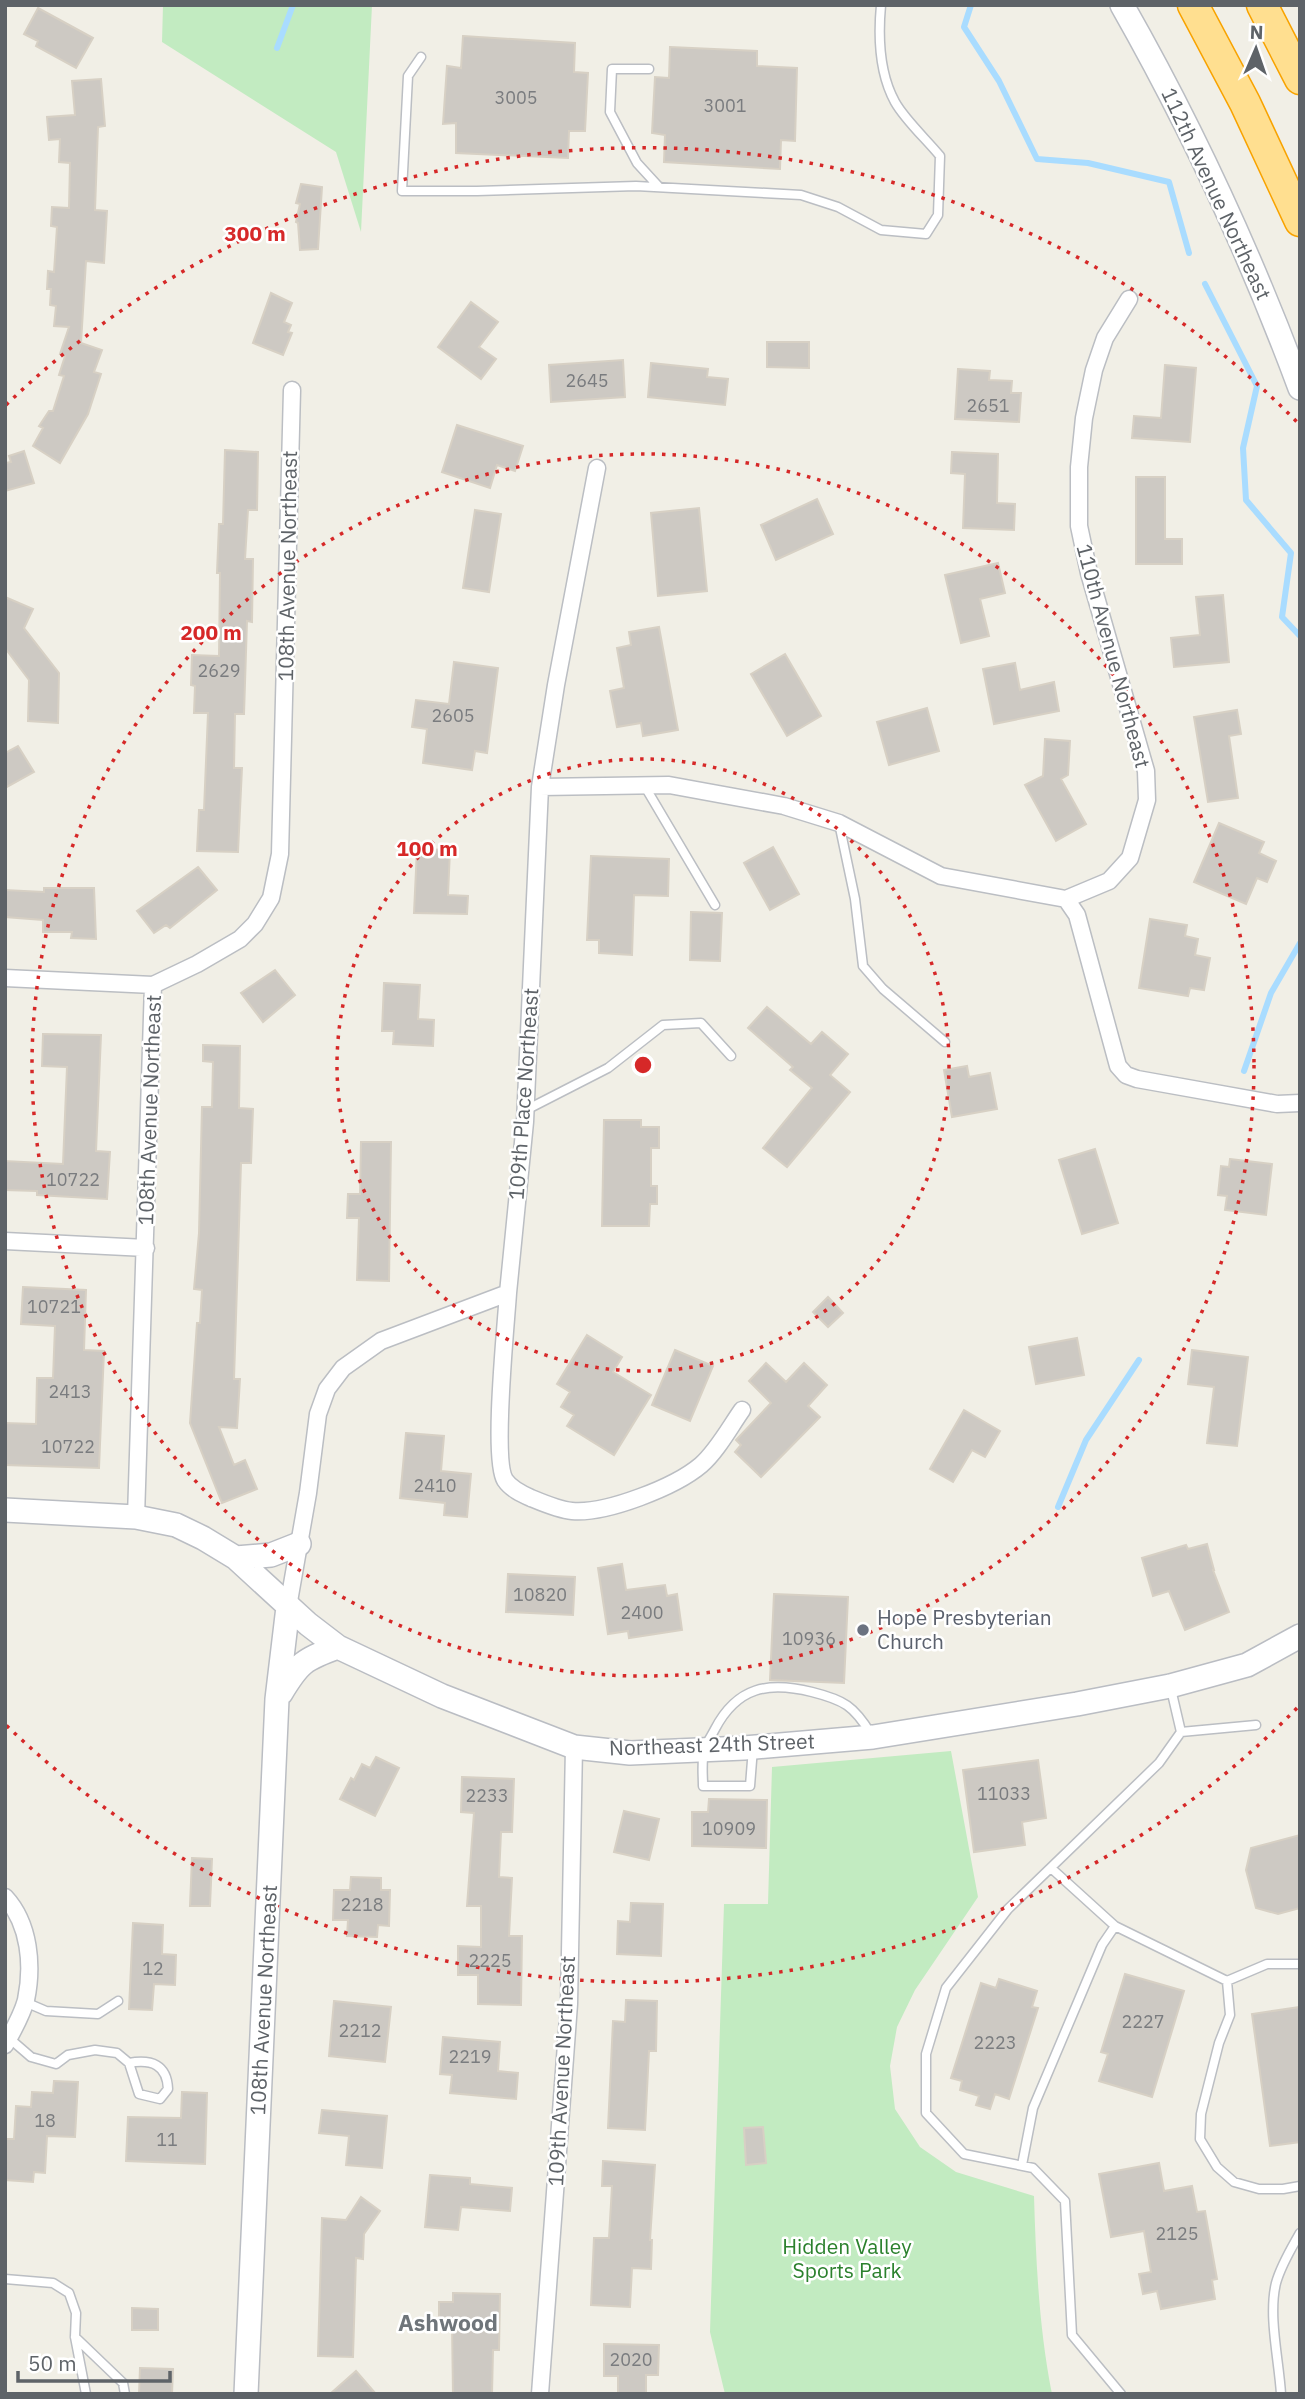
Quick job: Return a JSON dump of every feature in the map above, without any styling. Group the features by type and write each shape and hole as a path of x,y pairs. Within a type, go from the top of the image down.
{"highway":[{"path":"1193,5 1245,103 1300,221"},
{"path":"1262,5 1300,79"}],"main road":[{"name":"112th Avenue Northeast","path":"1122,5 1175,101 1215,184 1300,388"},
{"name":"Northeast 24th Street","path":"5,1510 136,1517 176,1525 236,1558 288,1607 338,1647 442,1696 574,1747 630,1753 873,1737 1077,1704 1170,1686 1247,1665 1300,1636"},
{"path":"236,1558 271,1555 299,1544"},
{"name":"108th Avenue Northeast","path":"246,2394 277,1699 288,1607"},
{"path":"277,1699 295,1669 303,1662 338,1647"}],"street":[{"name":"110th Avenue Northeast","path":"1066,899 1109,881 1130,858 1147,800 1146,771 1089,573 1079,526 1079,467 1084,418 1094,370 1105,338 1129,299"},
{"name":"108th Avenue Northeast","path":"136,1517 153,985 240,939 255,924 271,898 280,854 292,390"},
{"name":"109th Place Northeast","path":"508,1293 526,1110 540,787 556,685 597,468"},
{"path":"540,787 669,785 784,806 839,823 941,876 1066,899 1077,915 1118,1066 1126,1075 1277,1104 1300,1103"},
{"path":"5,978 153,985"},
{"path":"5,1241 146,1248"},
{"path":"288,1607 308,1493 318,1414 327,1389 343,1368 381,1341 508,1293 500,1463 505,1480 518,1492 571,1511 599,1508 677,1483 703,1464 743,1410"},
{"name":"109th Avenue Northeast","path":"540,2394 569,2004 574,1747"},
{"path":"5,1898 15,1908 31,1965 25,2002 7,2041"}],"lane":[{"path":"421,57 408,76 402,191 612,186 801,195 838,207 881,230 926,234 939,215 940,156 895,103 883,68 879,29 881,5"},
{"path":"649,69 612,69 610,112 637,163 659,187"},
{"path":"645,785 715,905"},
{"path":"839,823 855,899 863,966 883,989 945,1042"},
{"path":"526,1110 608,1068 663,1025 701,1023 731,1056"},
{"path":"1121,2394 1072,2335 1065,2201 1032,2168 964,2154 926,2113 926,2054 946,1988 1008,1909 1159,1763 1181,1732 1170,1686"},
{"path":"753,1747 750,1786 703,1786 704,1749 724,1713 736,1699 751,1691 782,1687 817,1693 847,1704 858,1712 873,1737"},
{"path":"1181,1732 1256,1725"},
{"path":"1051,1868 1115,1926 1227,1981 1267,1964 1300,1964"},
{"path":"1022,2165 1034,2108 1102,1945 1115,1926"},
{"path":"1227,1981 1230,2014 1219,2043 1201,2114 1200,2139 1217,2167 1234,2182 1259,2189 1300,2186"},
{"path":"25,2002 46,2011 98,2014 118,2001"},
{"path":"7,2041 31,2057 56,2064 68,2054 95,2050 117,2053 129,2063 139,2094 160,2099 168,2089 167,2076 159,2066 129,2063"},
{"path":"1281,2394 1273,2311 1276,2283 1300,2233"},
{"path":"5,2279 53,2283 69,2293 76,2313 75,2337 86,2394"},
{"path":"75,2337 123,2383 125,2394"}],"green space":[{"path":"163,5 372,5 361,232 336,152 162,42"},
{"name":"Hidden Valley Sports Park","path":"951,1751 978,1897 915,1990 897,2027 890,2066 895,2109 920,2147 956,2172 1034,2196 1041,2320 1052,2394 725,2394 710,2332 724,1904 768,1904 772,1767"}],"building":[{"path":"38,8 93,38 76,68 36,46 38,41 24,34"},
{"path":"463,36 575,43 574,72 588,73 585,131 569,131 568,158 456,153 456,123 443,124 447,66 461,68"},
{"path":"670,47 757,51 757,66 797,68 795,141 781,140 780,169 664,162 665,135 652,133 655,77 669,78"},
{"path":"101,79 105,126 98,127 95,210 107,211 104,263 86,261 81,343 102,350 94,372 101,374 88,414 60,463 33,446 43,428 39,426 49,411 53,411 64,376 59,375 65,356 60,354 69,327 54,326 56,306 50,305 51,289 47,289 48,271 54,272 57,227 51,226 52,207 69,208 70,163 59,162 60,139 49,140 47,117 75,115 72,81"},
{"path":"301,184 322,187 318,249 300,250 296,222 300,204 296,203"},
{"path":"271,293 292,303 284,322 291,325 288,332 292,333 283,355 253,343"},
{"path":"471,302 498,322 479,347 496,359 481,379 438,347"},
{"path":"767,342 809,342 809,368 767,367"},
{"path":"623,360 625,397 551,402 549,365"},
{"path":"651,363 708,369 707,377 728,379 725,405 648,397"},
{"path":"1165,365 1196,368 1190,442 1132,438 1134,416 1161,418"},
{"path":"958,369 990,371 989,380 1012,381 1011,393 1021,393 1019,422 955,419"},
{"path":"457,425 523,446 515,471 497,465 490,488 442,472"},
{"path":"225,450 258,452 257,510 248,510 245,559 253,559 252,622 247,621 244,714 235,714 234,768 242,768 238,852 197,851 199,810 204,810 208,713 194,713 195,686 191,685 192,655 219,656 220,573 217,573 219,524 223,524"},
{"path":"24,451 34,483 5,491 5,463 11,462 9,456"},
{"path":"952,452 998,454 997,503 1015,504 1014,530 963,528 965,474 951,473"},
{"path":"1136,477 1165,477 1165,539 1182,539 1182,564 1136,564"},
{"path":"817,499 833,534 776,560 761,525"},
{"path":"699,508 707,591 658,596 651,513"},
{"path":"475,510 501,514 489,592 463,588"},
{"path":"998,563 1005,593 980,599 989,636 961,643 945,575"},
{"path":"1223,595 1229,662 1174,667 1171,638 1200,635 1196,597"},
{"path":"5,597 33,609 24,628 59,673 58,723 28,721 29,680 5,648"},
{"path":"659,627 678,730 643,736 641,723 617,727 610,691 624,688 617,648 631,645 629,632"},
{"path":"785,654 821,716 787,736 751,674"},
{"path":"454,662 498,668 487,753 475,751 472,770 423,763 427,729 412,727 416,700 449,704"},
{"path":"1015,663 1020,690 1054,682 1059,711 994,724 983,669"},
{"path":"927,708 939,751 889,765 877,722"},
{"path":"1237,710 1241,734 1229,736 1238,798 1208,802 1194,717"},
{"path":"1045,739 1070,741 1068,775 1061,779 1086,824 1056,841 1025,785 1043,776"},
{"path":"18,746 34,772 5,788 5,753"},
{"path":"1219,823 1264,842 1259,853 1276,861 1267,882 1257,878 1246,904 1194,882"},
{"path":"773,847 799,894 770,910 744,863"},
{"path":"417,849 450,850 448,895 468,896 467,914 414,913"},
{"path":"591,856 669,859 668,896 634,895 632,955 599,953 599,940 587,940"},
{"path":"198,867 217,890 170,928 166,925 154,933 137,911"},
{"path":"44,888 94,888 96,939 71,938 72,932 43,932 43,920 5,917 5,890 44,892"},
{"path":"691,912 722,913 720,961 690,960"},
{"path":"1150,919 1187,925 1185,936 1198,939 1195,955 1210,958 1204,990 1190,988 1188,996 1139,988"},
{"path":"275,970 295,995 263,1022 241,993"},
{"path":"384,983 420,985 418,1019 434,1020 433,1046 393,1044 394,1031 382,1031"},
{"path":"767,1007 811,1044 822,1032 848,1054 830,1075 850,1092 787,1167 763,1148 812,1088 790,1070 793,1067 748,1028"},
{"path":"43,1034 101,1035 96,1151 110,1152 107,1199 37,1195 37,1191 5,1190 5,1161 63,1164 67,1067 42,1066"},
{"path":"203,1045 240,1046 239,1108 253,1109 251,1163 241,1163 234,1379 240,1379 237,1428 219,1427 234,1465 245,1460 257,1489 222,1503 190,1423 202,1290 194,1289 199,1233 202,1107 212,1107 213,1062 203,1061"},
{"path":"967,1066 969,1077 990,1073 997,1109 952,1117 944,1070"},
{"path":"604,1120 641,1120 641,1127 659,1127 659,1148 651,1148 651,1186 657,1186 657,1204 650,1204 649,1226 602,1226"},
{"path":"361,1142 391,1142 389,1281 357,1280 359,1218 347,1218 348,1194 360,1194"},
{"path":"1095,1149 1118,1223 1082,1234 1059,1160"},
{"path":"1230,1159 1272,1164 1266,1215 1225,1210 1227,1196 1218,1195 1221,1166 1229,1167"},
{"path":"23,1287 86,1290 84,1350 104,1351 99,1468 5,1465 5,1423 36,1424 37,1378 53,1378 55,1326 21,1324"},
{"path":"828,1297 843,1313 828,1327 813,1312"},
{"path":"587,1335 622,1357 613,1372 651,1395 614,1455 567,1426 574,1415 561,1407 570,1392 557,1384"},
{"path":"1077,1338 1084,1375 1036,1384 1029,1347"},
{"path":"675,1350 713,1366 690,1421 652,1405"},
{"path":"1192,1350 1248,1357 1237,1446 1207,1443 1214,1387 1188,1384"},
{"path":"766,1363 786,1382 804,1363 827,1385 808,1406 820,1417 761,1477 735,1452 741,1445 736,1440 771,1403 749,1381"},
{"path":"964,1410 1000,1431 985,1457 972,1450 953,1482 930,1469"},
{"path":"406,1433 444,1436 441,1471 471,1474 467,1517 444,1515 445,1503 400,1498"},
{"path":"1207,1544 1213,1570 1229,1612 1185,1630 1169,1591 1153,1596 1142,1558 1186,1545 1188,1549"},
{"path":"622,1564 626,1590 665,1585 667,1596 677,1594 682,1630 629,1638 628,1631 608,1634 598,1568"},
{"path":"508,1574 575,1577 573,1615 506,1612"},
{"path":"774,1594 848,1597 844,1683 770,1680"},
{"path":"376,1757 399,1768 375,1816 340,1799 362,1764 370,1768"},
{"path":"1038,1760 1046,1818 1022,1822 1025,1845 974,1852 963,1770"},
{"path":"462,1777 514,1779 512,1832 501,1832 499,1877 512,1878 509,1936 522,1936 521,2005 478,2004 478,1975 458,1975 458,1946 481,1947 481,1906 467,1906 474,1813 461,1812"},
{"path":"709,1799 767,1800 766,1848 692,1846 692,1812 708,1812"},
{"path":"624,1811 659,1819 649,1860 614,1852"},
{"path":"1300,1835 1300,1908 1278,1914 1256,1908 1246,1870 1251,1848"},
{"path":"192,1858 212,1859 210,1906 190,1906"},
{"path":"351,1877 381,1878 381,1890 390,1890 389,1926 378,1925 377,1937 347,1936 348,1920 333,1920 334,1890 350,1890"},
{"path":"631,1903 663,1904 661,1956 617,1954 618,1921 630,1922"},
{"path":"133,1923 163,1925 162,1954 176,1955 175,1985 154,1984 152,2010 129,2009"},
{"path":"1125,1974 1184,1991 1152,2097 1099,2081 1108,2054 1101,2052"},
{"path":"999,1979 1037,1991 1032,2007 1038,2008 1009,2099 995,2094 990,2109 976,2105 979,2096 960,2090 962,2081 951,2078 981,1983 996,1988"},
{"path":"626,2000 657,2001 656,2051 649,2051 645,2130 608,2128 613,2021 625,2022"},
{"path":"334,2001 391,2007 385,2062 329,2056"},
{"path":"1300,2007 1300,2142 1270,2146 1252,2014"},
{"path":"443,2037 500,2042 498,2071 518,2073 516,2099 450,2093 452,2075 440,2074"},
{"path":"54,2081 78,2082 75,2137 47,2136 45,2173 34,2172 33,2182 5,2180 5,2139 14,2139 16,2106 31,2107 32,2092 53,2093"},
{"path":"182,2092 207,2093 205,2164 126,2161 128,2117 181,2118"},
{"path":"322,2110 387,2116 382,2168 346,2165 349,2136 319,2133"},
{"path":"763,2127 766,2163 746,2165 744,2128"},
{"path":"603,2161 655,2165 650,2240 651,2269 632,2268 630,2307 591,2305 594,2238 609,2238 612,2186 602,2186"},
{"path":"1159,2163 1164,2191 1192,2186 1197,2212 1205,2211 1217,2279 1212,2280 1215,2299 1161,2309 1157,2291 1143,2294 1139,2274 1151,2272 1144,2231 1111,2237 1099,2174"},
{"path":"430,2175 470,2178 470,2184 512,2188 510,2211 461,2207 458,2230 425,2227"},
{"path":"361,2197 380,2211 364,2234 363,2259 356,2258 353,2357 318,2356 322,2218 346,2220"},
{"path":"453,2293 500,2294 499,2350 493,2350 492,2394 453,2394 452,2324 439,2324 439,2302 453,2302"},
{"path":"132,2308 158,2309 158,2330 132,2330"},
{"path":"604,2344 659,2345 658,2375 646,2375 646,2394 618,2394 618,2376 604,2376"},
{"path":"140,2368 173,2369 172,2394 139,2394"},
{"path":"356,2371 376,2394 330,2394"}],"waterway":[{"path":"277,48 293,5"},
{"path":"971,5 964,27 999,81 1037,159 1088,163 1169,182 1189,253"},
{"path":"1205,284 1257,386 1243,448 1246,500 1291,553 1282,617 1300,636"},
{"path":"1244,1071 1271,993 1300,943"},
{"path":"1058,1507 1086,1440 1139,1360"}],"place":[{"name":"Hope Presbyterian Church","path":"863,1630"}],"district":[{"name":"Ashwood","path":"448,2323"}]}
